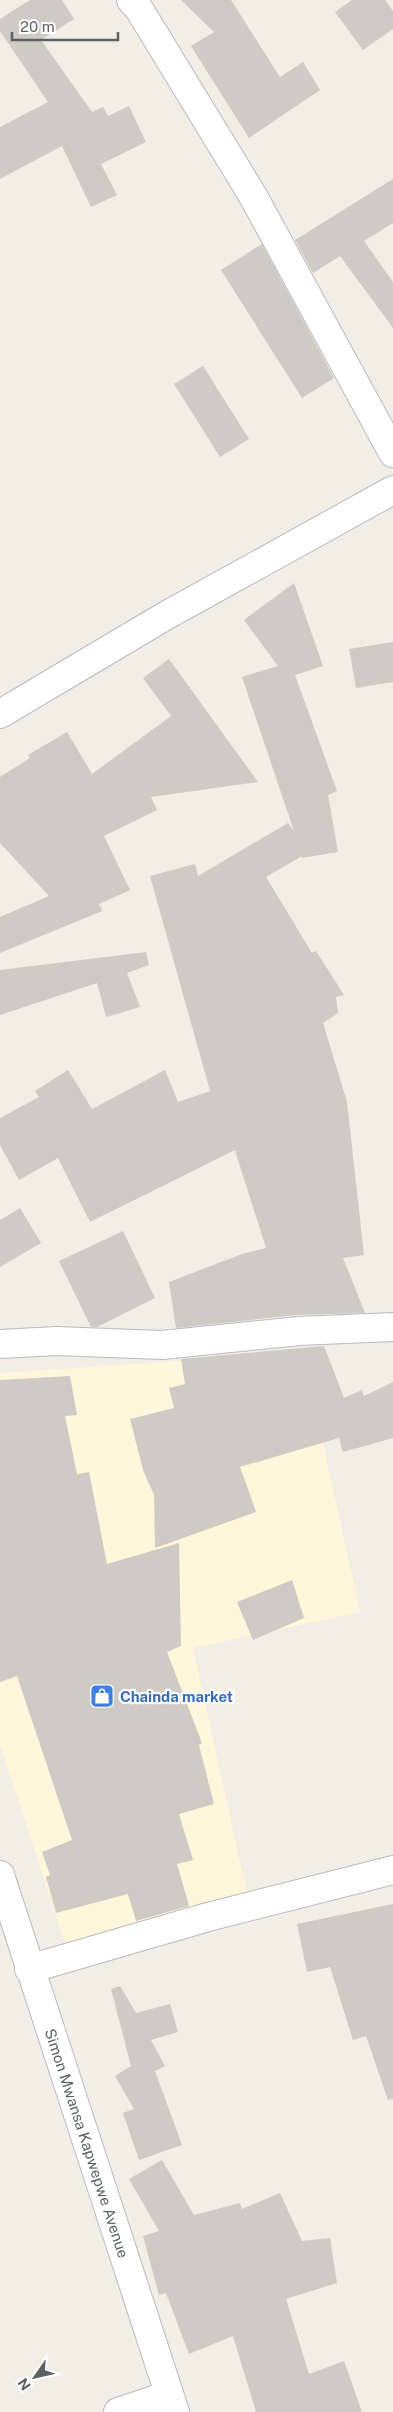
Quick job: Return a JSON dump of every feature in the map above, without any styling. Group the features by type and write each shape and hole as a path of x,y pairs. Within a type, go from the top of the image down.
{"street":[{"path":"131,0 139,9 253,196 393,453"},
{"path":"0,714 167,615 393,490"},
{"path":"0,1344 56,1342 162,1345 299,1331 393,1327"},
{"path":"29,1968 208,1917 393,1870"},
{"name":"Simon Mwansa Kapwepwe Avenue","path":"0,1875 172,2404"},
{"path":"118,2412 172,2404"}],"shaded area":[{"name":"Chainda market","path":"303,1353 360,1612 193,1648 251,1913 68,1952 0,1744 0,1373"}],"building":[{"path":"30,0 62,0 74,19 41,40 92,112 103,107 108,116 129,106 146,142 101,164 117,195 91,207 62,146 0,179 0,127 48,102 0,31 0,19"},
{"path":"181,0 231,0 280,77 303,62 320,90 249,138 191,46 214,32"},
{"path":"352,0 385,0 393,11 393,29 363,50 335,12"},
{"path":"393,179 393,223 364,241 393,282 393,328 340,256 313,273 295,240"},
{"path":"262,244 334,378 302,398 221,270"},
{"path":"203,366 249,439 220,457 174,384"},
{"path":"294,583 323,666 295,675 337,791 328,795 338,852 302,858 302,856 266,877 312,953 316,951 344,995 336,997 338,1013 323,1023 347,1102 364,1255 343,1258 365,1313 297,1315 176,1328 169,1282 242,1254 266,1248 235,1150 90,1222 58,1158 19,1180 0,1145 0,1118 39,1097 35,1091 68,1070 92,1109 165,1070 178,1102 210,1091 150,876 195,864 198,876 288,823 294,831 242,677 278,666 244,620"},
{"path":"393,642 393,682 356,688 349,649"},
{"path":"169,659 258,782 151,797 157,810 104,836 130,890 99,904 102,911 0,953 0,917 49,896 0,843 0,777 30,758 28,755 67,732 92,774 171,716 143,678"},
{"path":"146,952 149,965 127,973 140,1007 106,1017 97,983 0,1015 0,970"},
{"path":"20,1208 41,1243 0,1267 0,1220"},
{"path":"123,1231 155,1298 97,1327 91,1327 59,1261"},
{"path":"324,1346 344,1398 362,1390 364,1396 393,1382 393,1438 343,1452 339,1438 240,1467 256,1512 155,1548 154,1495 143,1470 130,1419 174,1408 169,1388 185,1384 181,1359"},
{"path":"70,1376 77,1415 65,1416 77,1474 89,1472 107,1564 179,1543 181,1646 167,1652 202,1743 199,1745 214,1804 179,1814 193,1860 177,1864 189,1906 136,1921 128,1894 56,1913 46,1877 50,1875 42,1852 72,1840 17,1676 0,1682 0,1380"},
{"path":"292,1580 304,1618 253,1640 237,1602"},
{"path":"393,1904 393,2099 388,2100 366,2036 353,2040 330,1967 307,1972 297,1924"},
{"path":"120,1986 136,2013 170,2004 178,2032 151,2040 165,2066 155,2071 182,2145 139,2160 123,2113 134,2109 115,2076 131,2066 111,1989"},
{"path":"162,2160 194,2215 240,2203 242,2209 280,2193 302,2241 330,2238 337,2283 286,2299 309,2374 344,2361 362,2412 256,2412 233,2336 189,2354 166,2293 159,2295 143,2236 159,2231 129,2179"}],"place":[{"name":"Chainda market","path":"102,1696"}]}
